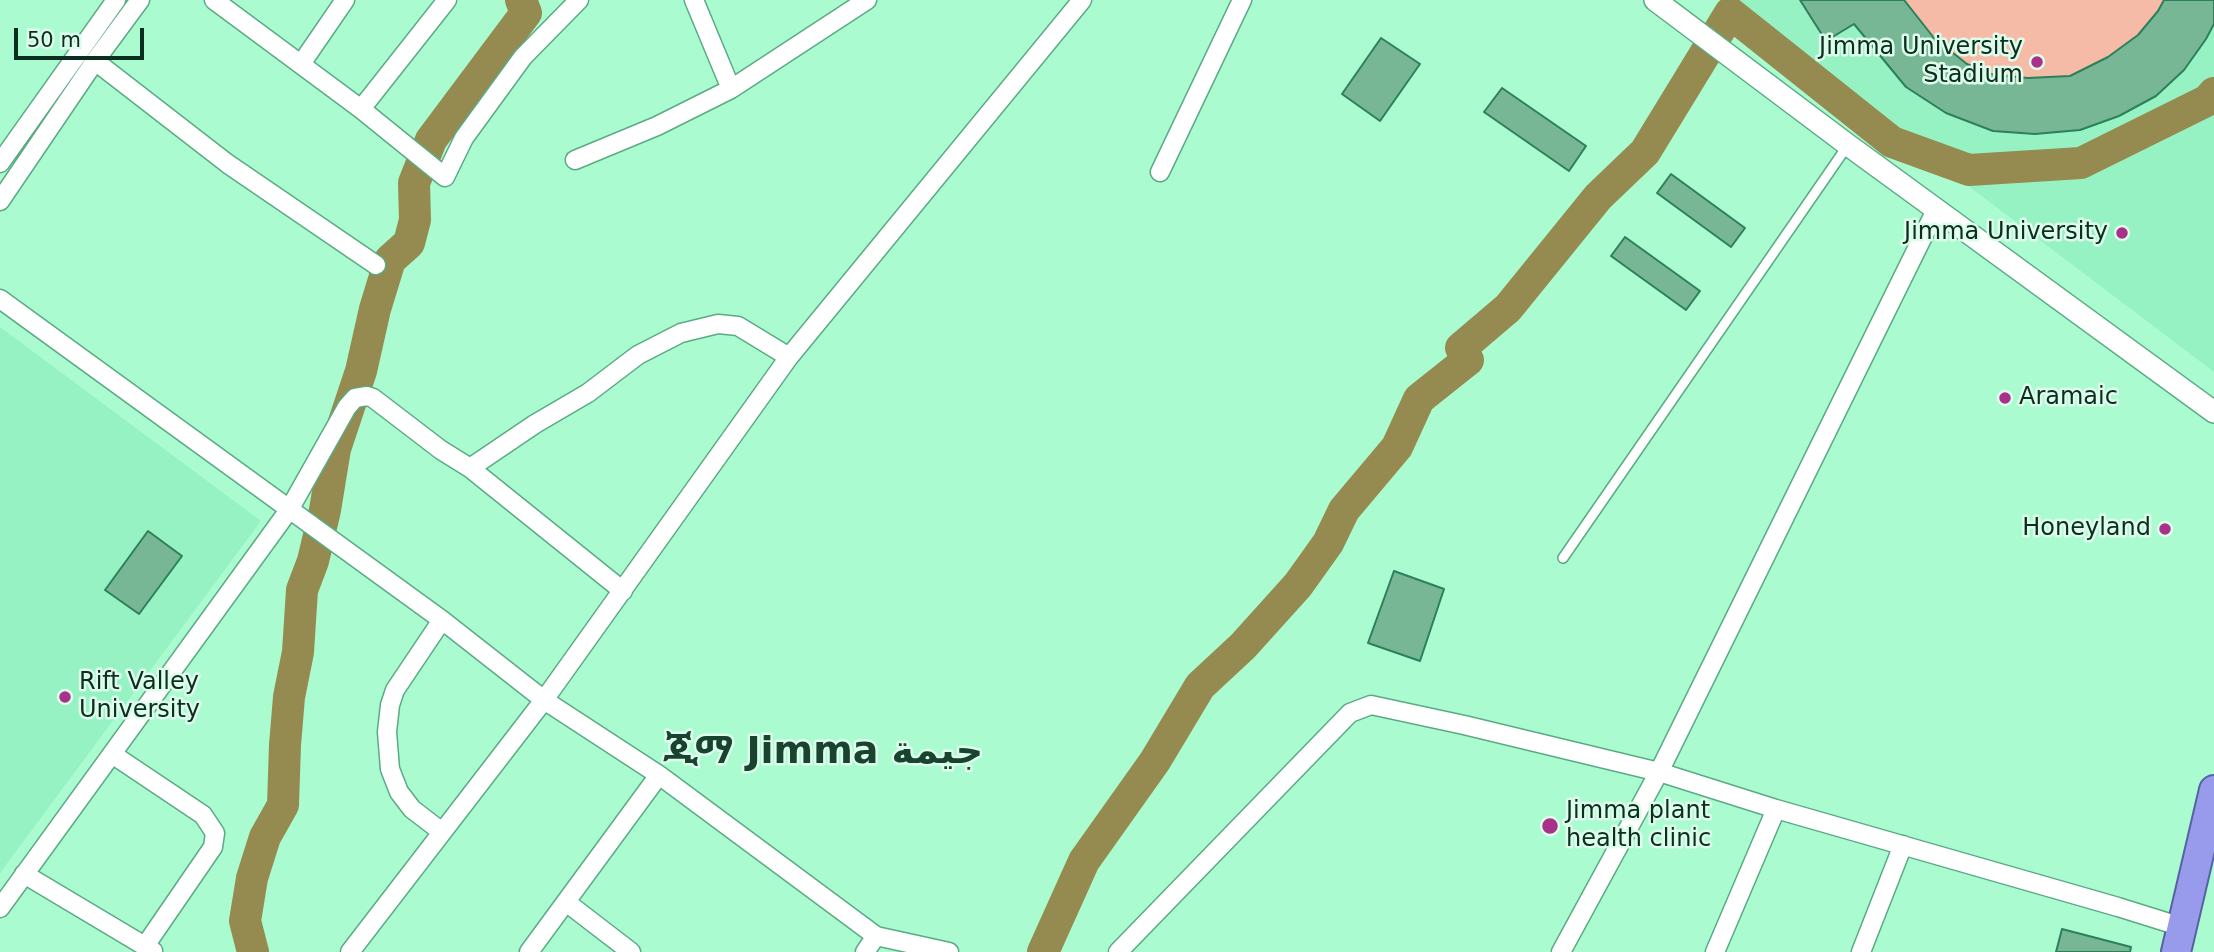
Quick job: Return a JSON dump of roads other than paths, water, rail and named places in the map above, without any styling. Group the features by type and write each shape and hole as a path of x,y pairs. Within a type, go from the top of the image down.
{"highway":[{"path":"2179,939 2214,793"}],"street":[{"path":"0,163 116,0"},
{"path":"0,201 94,61 140,0"},
{"path":"214,0 361,109 445,177 464,138 523,57 579,0"},
{"path":"300,64 345,0"},
{"path":"361,109 447,0"},
{"path":"694,0 732,89"},
{"path":"575,160 657,126 732,89 867,0"},
{"path":"350,952 544,700 789,357 1082,0"},
{"path":"1160,173 1242,0"},
{"path":"1658,2 1936,210 2214,412"},
{"path":"94,61 228,163 376,265"},
{"path":"1562,952 1660,772 1936,210"},
{"path":"0,299 442,620 544,700 659,775 876,936 949,952"},
{"path":"470,468 535,424 588,393 638,355 681,333 718,324 738,326 789,357"},
{"path":"0,908 289,510 351,403 367,396 373,398 441,450 470,468 623,591"},
{"path":"442,620 395,690 390,705 387,732 390,769 399,792 412,809 442,832"},
{"path":"1118,952 1350,713 1371,705 1464,724 1660,772 1776,809 2118,906 2179,939"},
{"path":"24,874 150,949 213,848 215,833 203,815 112,754"},
{"path":"528,952 659,775"},
{"path":"1715,952 1776,809"},
{"path":"1861,952 1903,845"},
{"path":"566,902 631,952"},
{"path":"865,952 876,936"}],"lane":[{"path":"1563,558 1848,145"}],"waterway":[{"path":"253,952 245,921 252,878 265,837 283,805 289,697 298,652 302,590 313,561 325,510 335,449 361,371 375,309 390,260 409,243 415,220 414,183 431,140 526,13 521,0"},
{"path":"1043,952 1084,861 1155,761 1200,686 1243,646 1298,585 1328,543 1344,510 1397,447 1419,399 1468,360 1461,348 1508,308 1598,197 1645,152 1730,13 1892,142 1969,170 2081,163 2208,100 2214,93"}],"place":[{"name":"Jimma University Stadium","path":"2037,62"},
{"name":"Jimma University","path":"2122,233"},
{"name":"Aramaic","path":"2005,398"},
{"name":"Honeyland","path":"2165,529"},
{"name":"Rift Valley University","path":"65,697"},
{"name":"Jimma plant health clinic","path":"1550,826"}],"district":[{"name":"ጂማ Jimma جيمة","path":"823,753"}]}
